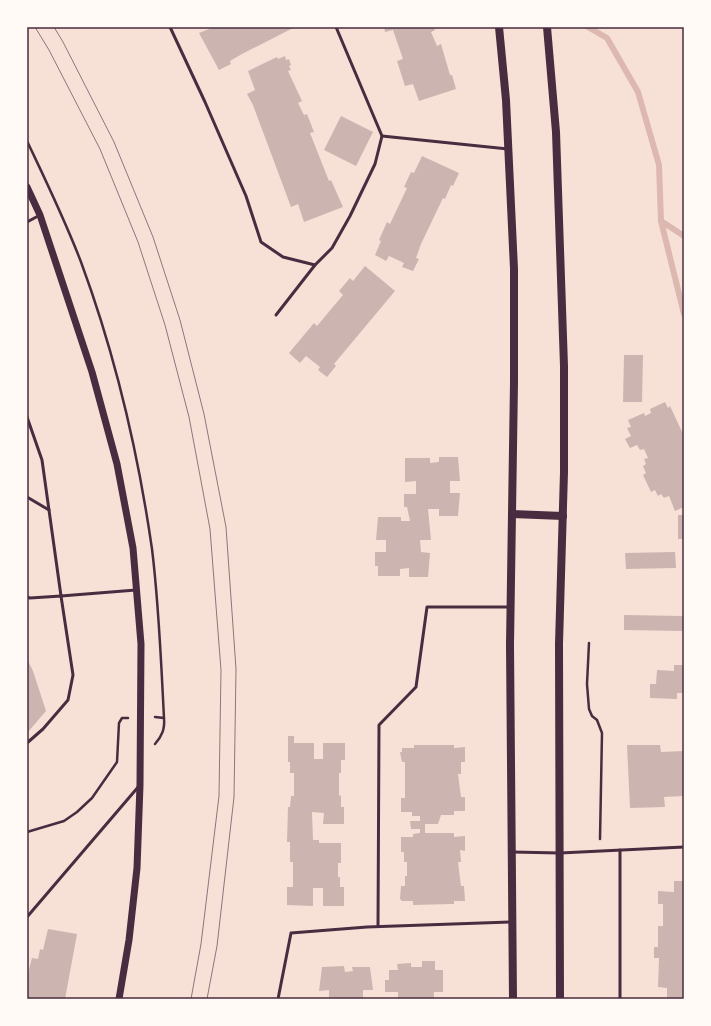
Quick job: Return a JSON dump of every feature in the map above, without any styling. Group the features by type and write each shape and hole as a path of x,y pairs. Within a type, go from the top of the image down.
{"main road":[{"path":"499,27 509,149 514,277 511,607 513,999"},
{"path":"547,27 556,132 564,366 564,472 559,644 560,999"},
{"path":"512,514 562,516"}],"street":[{"path":"27,187 40,215 92,372 117,464 133,548 141,644 140,785 136,868 129,940 119,999"}],"lane":[{"path":"170,27 246,196 261,242 283,257 315,266"},
{"path":"276,315 315,266 332,248 350,216 375,164 382,136 336,27"},
{"path":"382,136 509,149"},
{"path":"27,222 40,215"},
{"path":"27,417 42,460 73,675 68,700 43,729 27,743"},
{"path":"27,497 49,510"},
{"path":"27,597 136,590"},
{"path":"378,926 379,725 416,687 427,607 511,607"},
{"path":"27,917 140,785"},
{"path":"512,852 560,853 684,847"},
{"path":"620,850 620,999"},
{"path":"278,999 292,934 378,926 512,922"}],"path":[{"path":"589,643 587,684 589,709 592,716 597,720 602,733 600,851"}],"building":[{"path":"214,27 295,27 242,54 230,61 231,64 219,70 199,33"},
{"path":"384,27 434,27 435,30 431,32 437,46 441,44 450,75 452,75 456,89 419,101 413,84 405,86 397,61 403,59 393,30 385,32"},
{"path":"285,56 286,60 289,59 291,65 289,66 291,70 288,71 302,101 298,103 304,115 307,114 314,132 310,133 329,181 331,180 343,207 304,222 298,204 291,207 253,105 247,94 255,90 248,71 277,57 278,59"},
{"path":"341,116 373,132 356,166 324,150"},
{"path":"422,156 459,173 453,186 451,185 445,199 443,198 421,244 416,258 419,259 413,271 402,267 404,263 389,256 386,261 375,255 381,241 379,240 387,222 390,224 407,188 404,187 411,172 414,173"},
{"path":"365,266 395,291 334,364 336,366 327,377 318,370 320,367 306,356 300,363 289,353 314,323 317,326 343,295 339,291 350,278 353,281"},
{"path":"624,355 643,355 642,402 623,402"},
{"path":"665,402 668,408 670,406 684,436 684,507 675,511 669,496 664,498 661,494 658,496 655,490 651,492 643,475 646,473 643,466 646,464 644,459 648,458 644,449 640,450 637,445 630,448 625,439 631,436 627,428 631,427 628,420 644,413 645,416 651,413 650,409"},
{"path":"439,457 458,457 460,481 450,481 450,493 460,493 458,516 439,516 439,509 428,509 431,540 420,540 421,552 430,553 428,577 409,577 409,568 400,569 400,576 378,576 378,566 375,566 375,552 386,552 386,540 376,540 378,517 401,517 401,521 410,521 407,507 404,507 404,494 416,494 416,481 405,482 405,458 430,458 430,463 439,462"},
{"path":"678,515 684,515 684,539 678,539"},
{"path":"675,552 676,568 626,569 625,553"},
{"path":"624,615 684,616 684,631 624,630"},
{"path":"27,659 33,671 46,711 27,733"},
{"path":"674,665 684,665 684,693 677,693 677,699 650,698 650,684 656,684 657,670 674,671"},
{"path":"288,736 294,736 294,743 314,743 314,759 323,759 323,743 345,743 345,760 341,760 341,773 339,773 339,795 341,796 341,807 344,807 344,824 323,824 324,813 312,812 313,840 319,840 319,843 341,843 341,863 338,863 338,877 340,877 340,887 344,887 344,906 323,906 323,888 313,888 313,906 287,905 287,887 293,887 293,862 290,862 290,842 287,842 288,807 290,807 291,796 294,796 294,773 290,773 290,762 288,762"},
{"path":"414,745 454,745 454,748 465,747 465,762 461,762 461,774 458,774 461,797 465,797 465,811 454,811 454,815 441,815 438,824 425,824 425,833 454,833 454,837 465,836 465,851 460,850 461,862 458,862 461,886 464,886 465,901 454,901 454,904 413,905 413,901 402,901 400,899 401,886 405,886 405,876 407,876 407,862 404,862 404,852 401,852 401,837 413,837 413,834 420,833 420,829 411,829 410,821 420,821 420,816 412,816 412,812 401,812 401,798 405,798 405,762 402,762 400,752 402,752 402,748 414,748"},
{"path":"627,745 660,745 661,752 684,751 684,796 664,797 665,807 630,808"},
{"path":"674,881 684,881 684,999 667,999 667,988 658,987 659,958 654,958 654,947 658,947 658,926 663,926 663,904 658,904 658,891 674,892"},
{"path":"48,929 77,934 65,999 27,999 27,977 32,958 38,959 40,949 43,950"},
{"path":"422,961 435,961 435,970 443,970 443,992 434,992 434,999 398,999 398,992 385,992 385,980 389,980 389,970 398,970 397,964 411,963 411,967 422,967"},
{"path":"344,966 345,972 353,971 352,967 370,967 373,990 363,990 363,999 329,999 329,990 319,991 322,967"}],"waterway":[{"path":"588,27 607,38 638,92 659,165 661,221 684,314"},
{"path":"661,221 684,236"}],"tram line":[{"path":"35,27 49,50 100,149 138,242 165,325 189,417 210,529 221,670 219,796 201,944 191,999"},
{"path":"54,27 114,142 153,237 180,320 204,414 226,527 236,669 234,797 217,946 207,999"}]}
